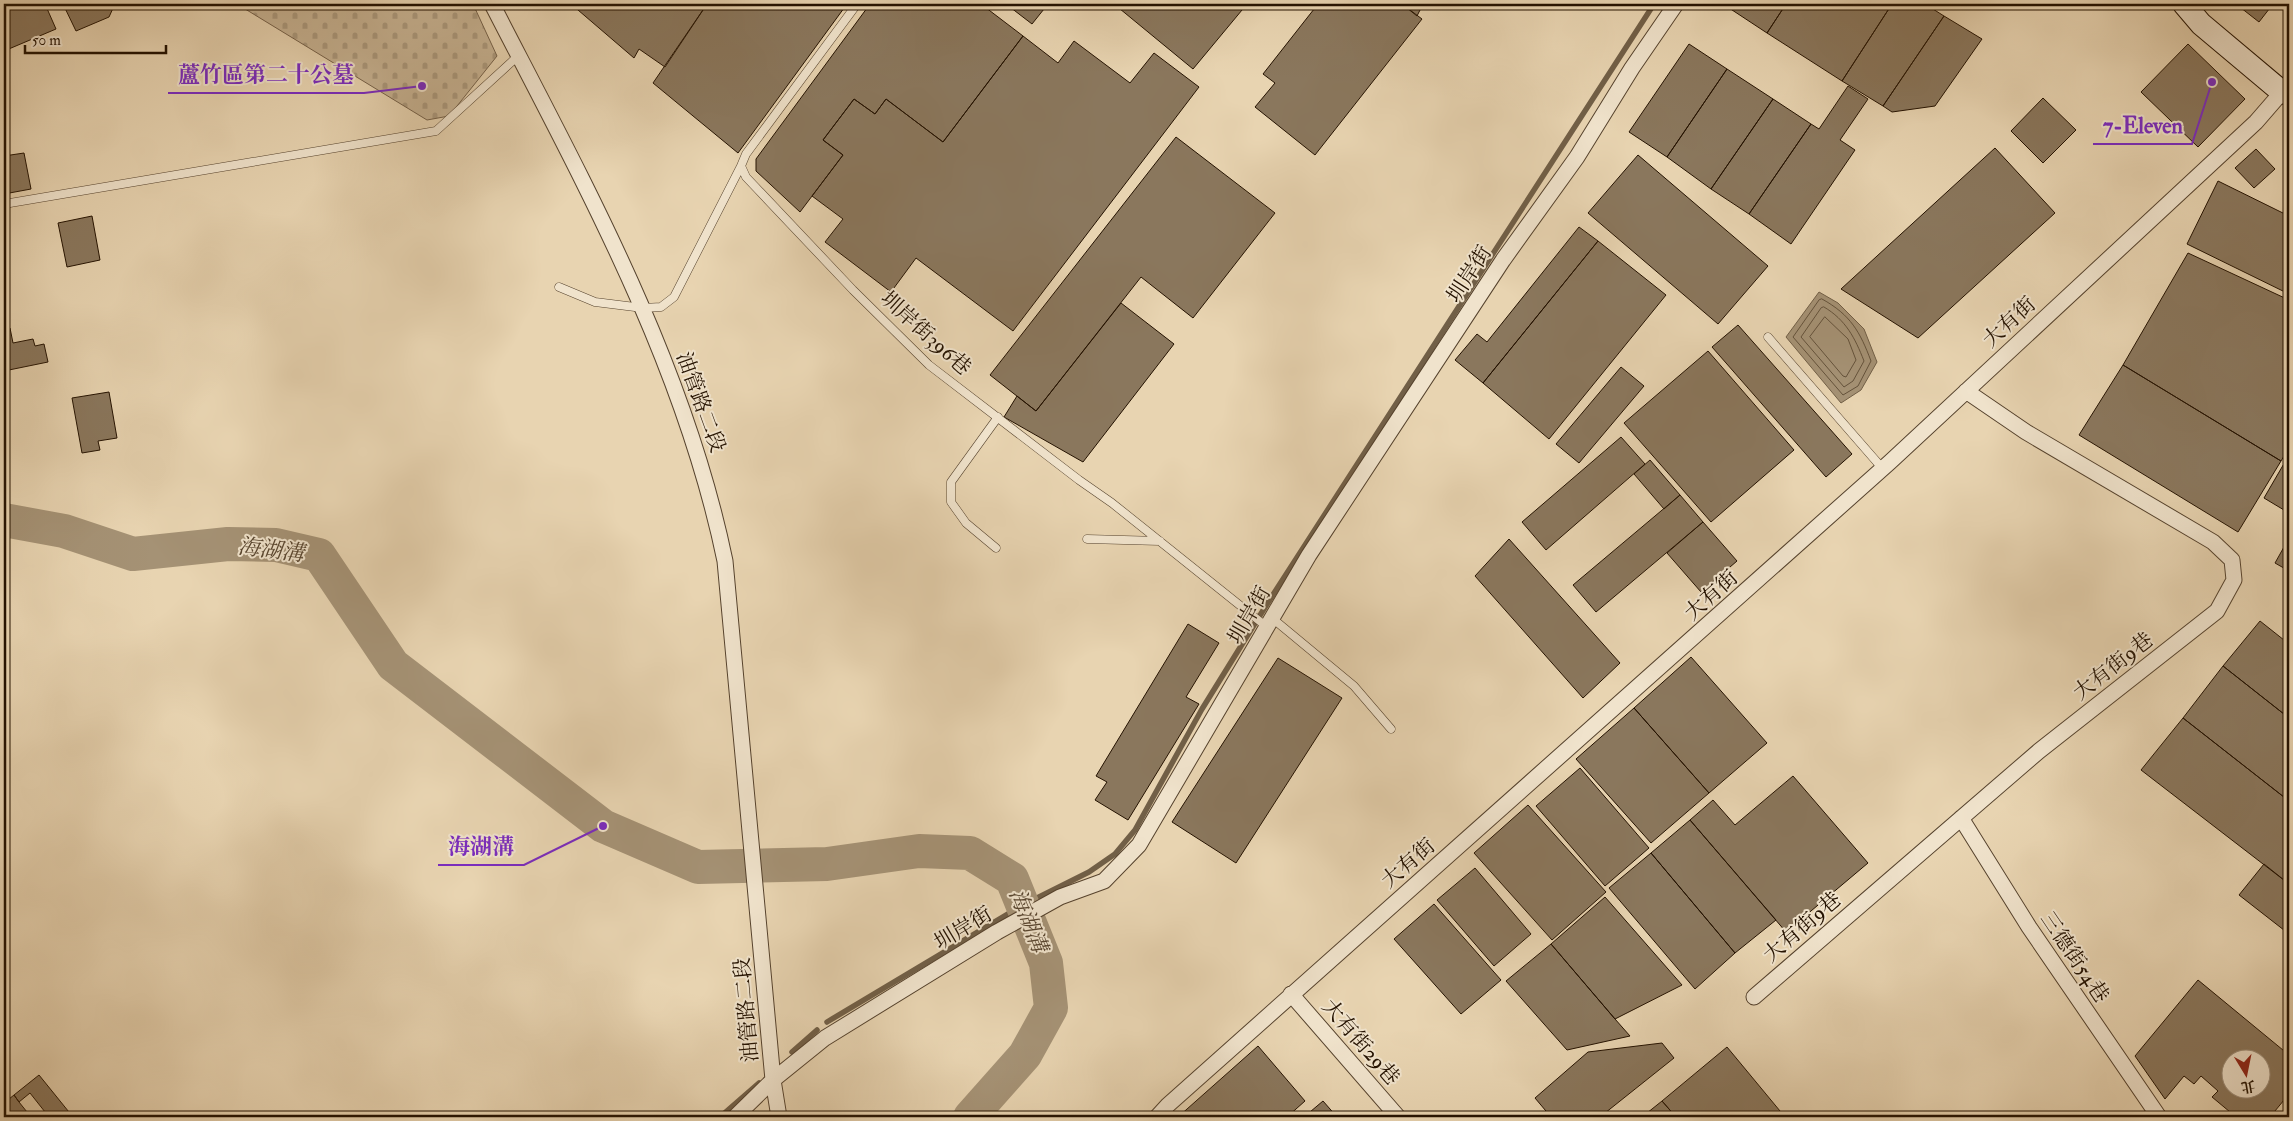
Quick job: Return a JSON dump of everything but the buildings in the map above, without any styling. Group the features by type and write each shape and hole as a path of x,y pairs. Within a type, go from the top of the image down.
{"main road":[{"path":"2184,4 2201,24 2286,93"}],"street":[{"name":"油管路二段","path":"492,4 644,308 700,459 714,509 725,561 779,1117"},
{"name":"圳岸街","path":"735,1117 774,1080 825,1038 997,932 1060,896 1104,881 1139,845 1314,547 1503,260 1577,157 1632,68 1676,4"},
{"name":"大有街","path":"1157,1117 1291,994 1883,469 2286,93"},
{"name":"大有街9巷","path":"1754,997 2039,751 2217,611 2234,580 2232,560 2212,542 2026,432 1966,391"},
{"name":"三德街54巷","path":"1961,818 2029,927 2159,1117"},
{"name":"大有街29巷","path":"1291,994 1398,1117"}],"lane":[{"path":"559,288 595,302 644,308 661,307 674,297 746,154 857,4"},
{"path":"4,204 436,131 518,56"},
{"name":"圳岸街396巷","path":"741,166 746,177 759,191 853,290 929,365 1160,541 1247,611 1268,623 1354,686 1391,730"},
{"path":"1768,337 1883,469"},
{"path":"996,548 966,522 951,502 951,482 998,417"},
{"path":"1087,539 1160,541"}],"green space":[{"path":"237,4 473,4 497,56 449,116 427,120"}],"water":[{"path":"1819,292 1838,303 1864,329 1877,362 1861,390 1841,403 1786,337"}],"waterway":[{"path":"827,1022 1023,905 1089,872 1115,854 1135,830 1202,709 1267,604 1654,4"},
{"name":"海湖溝","path":"4,520 64,531 133,554 228,544 276,545 319,555 393,665 603,826 698,867 827,864 919,851 970,853 1012,879 1046,963 1051,1008 1025,1055 970,1117"},
{"path":"792,1052 817,1030"},
{"path":"720,1117 759,1083"}],"place":[{"name":"7-Eleven","path":"2212,82"},
{"name":"蘆竹區第二十公墓","path":"422,86"},
{"name":"海湖溝","path":"603,826"}]}
